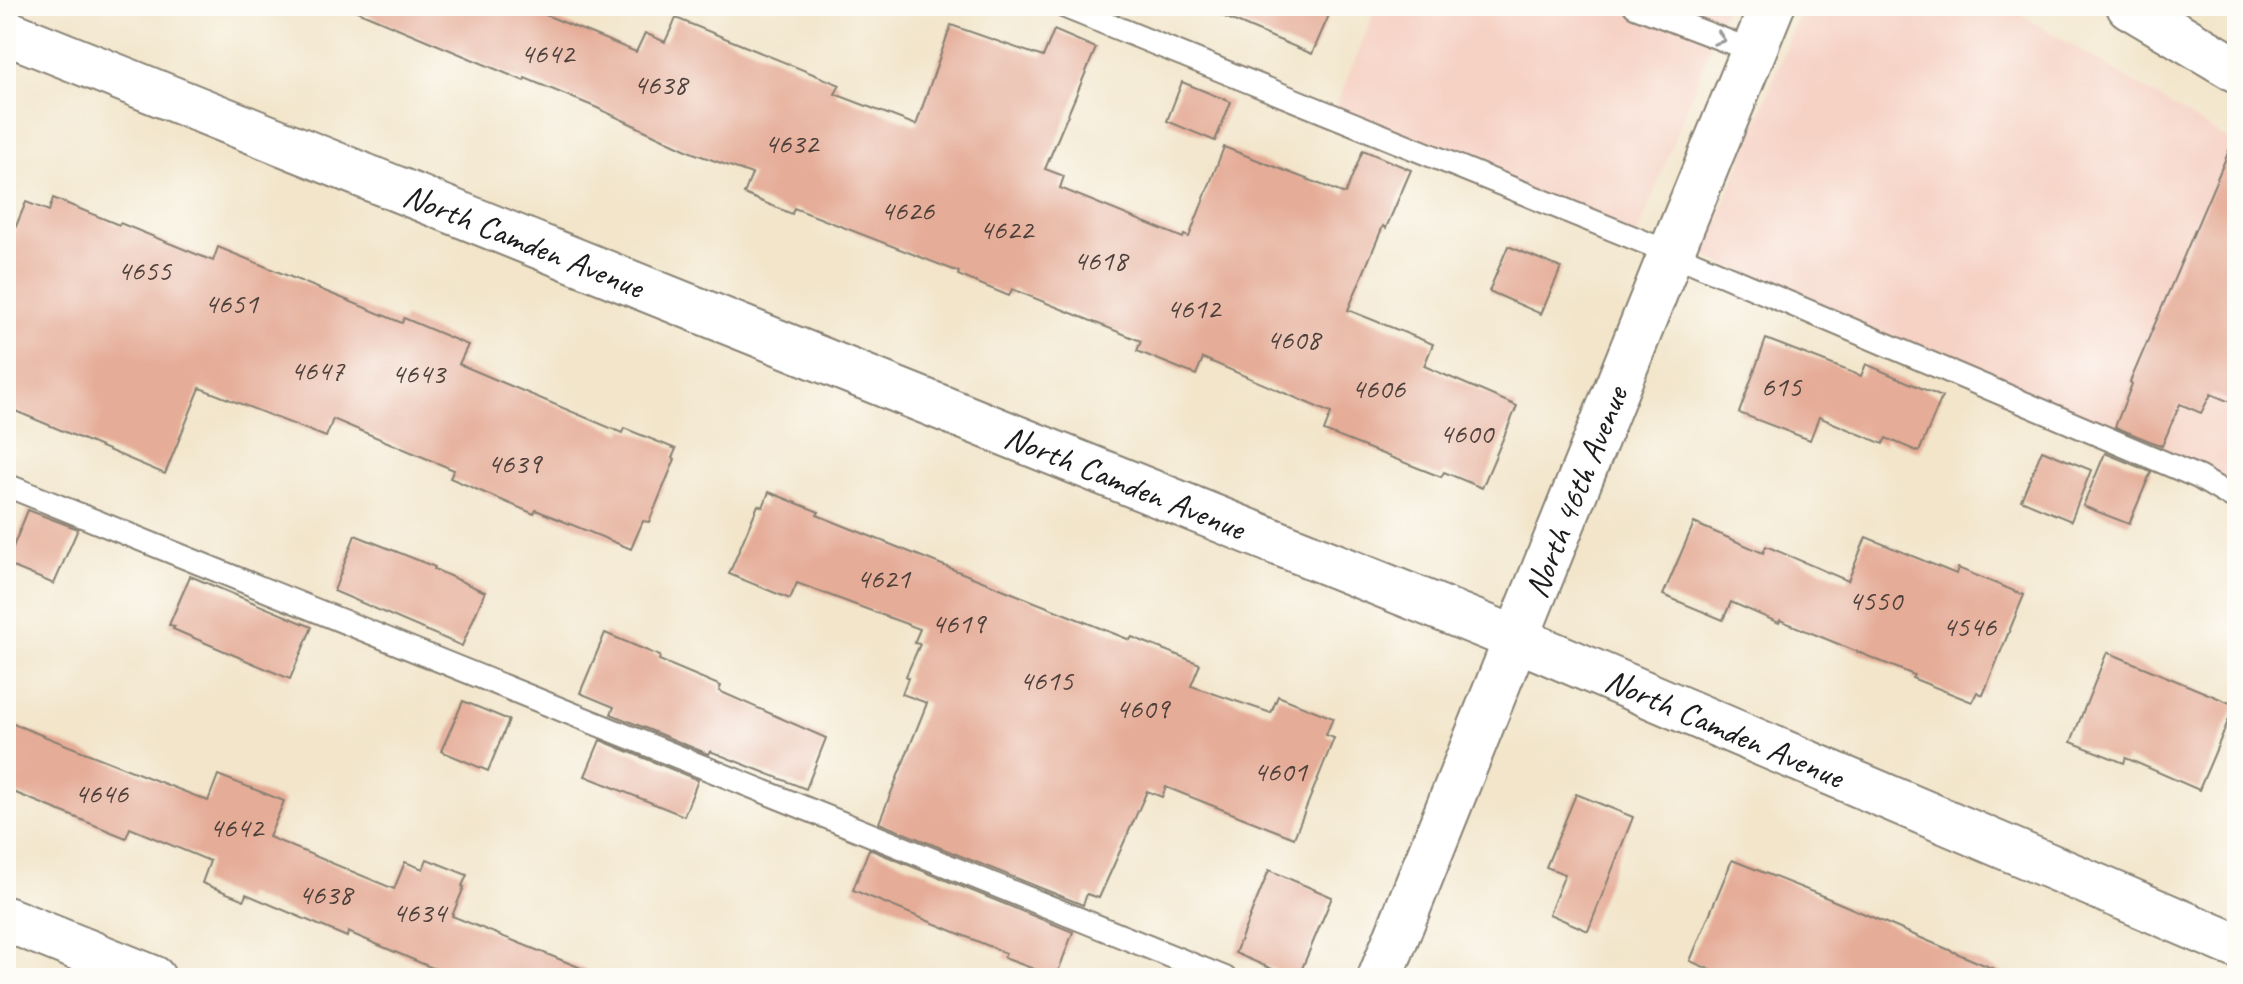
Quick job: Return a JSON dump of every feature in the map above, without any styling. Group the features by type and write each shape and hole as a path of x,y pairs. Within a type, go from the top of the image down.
{"street":[{"name":"North 46th Avenue","path":"1380,978 1772,6"},
{"path":"2129,6 2237,70"},
{"name":"North Camden Avenue","path":"13,32 1517,639 2237,946"},
{"path":"6,919 153,978"}],"lane":[{"path":"1063,6 1671,253 2198,477 2237,500"},
{"path":"1635,6 1753,51"},
{"path":"6,485 1225,978"}],"shaded area":[{"path":"1377,6 1726,6 1637,236 1333,114"},
{"path":"1802,6 2007,6 2237,145 2237,496 1704,256"}],"building":[{"path":"345,6 524,6 636,52 645,33 665,42 676,18 840,85 835,94 916,125 951,25 1043,57 1054,30 1096,48 1045,169 1064,176 1060,188 1183,238 1184,235 1189,237 1224,147 1345,194 1363,150 1411,170 1386,228 1383,226 1348,310 1433,344 1424,366 1517,406 1482,488 1444,472 1441,477 1324,431 1331,413 1203,358 1196,375 1137,351 1141,341 1012,289 1009,296 958,275 959,272 794,208 792,214 744,194 752,174 693,153 595,107 525,78 524,81"},
{"path":"1199,6 1333,6 1312,54"},
{"path":"1182,82 1231,102 1215,141 1167,121"},
{"path":"2237,132 2237,405 2211,394 2201,413 2180,404 2162,446 2115,427 2132,384 2130,382"},
{"path":"53,198 213,261 218,247 402,323 404,318 468,345 459,364 622,433 624,428 676,449 672,458 675,459 649,522 643,521 631,549 536,510 534,514 450,478 454,470 333,419 326,437 200,388 165,474 6,407 6,250 26,202 49,211"},
{"path":"1508,246 1561,268 1541,314 1489,291"},
{"path":"1766,339 1861,376 1866,364 1942,397 1919,452 1886,438 1883,444 1819,417 1810,440 1739,413"},
{"path":"2042,450 2091,470 2071,521 2021,500"},
{"path":"2105,453 2151,472 2129,524 2083,506"},
{"path":"769,492 819,512 817,515 1130,640 1132,637 1200,664 1191,686 1271,713 1278,696 1333,718 1326,735 1334,738 1294,838 1166,787 1162,797 1147,791 1099,898 1087,894 1083,905 879,823 927,703 902,694 920,644 914,643 920,629 797,583 790,599 729,574 758,505 763,507"},
{"path":"28,510 78,529 54,584 6,564"},
{"path":"1694,523 1763,553 1766,546 1848,581 1866,537 1956,574 1958,568 2024,595 1983,695 1977,692 1972,702 1912,678 1914,675 1731,602 1723,620 1663,595"},
{"path":"355,535 435,567 485,592 462,646 334,591"},
{"path":"190,576 312,627 290,679 169,625"},
{"path":"605,633 721,686 719,691 826,738 806,789 710,751 708,754 611,714 614,707 580,693"},
{"path":"2107,652 2235,705 2199,790 2126,758 2124,763 2071,742"},
{"path":"463,701 509,720 488,771 441,751"},
{"path":"6,721 208,801 218,775 284,801 269,837 394,889 405,862 423,869 427,859 467,875 452,916 601,978 456,978 348,932 347,937 246,894 244,900 202,883 210,861 130,828 126,838 6,789"},
{"path":"600,740 698,780 684,816 585,776"},
{"path":"1576,794 1633,817 1588,931 1549,914 1565,874 1546,867"},
{"path":"869,849 1073,932 1056,977 1004,958 1006,953 853,890"},
{"path":"1732,860 2015,978 1730,978 1690,961"},
{"path":"1269,870 1332,897 1298,978 1235,953"}]}
